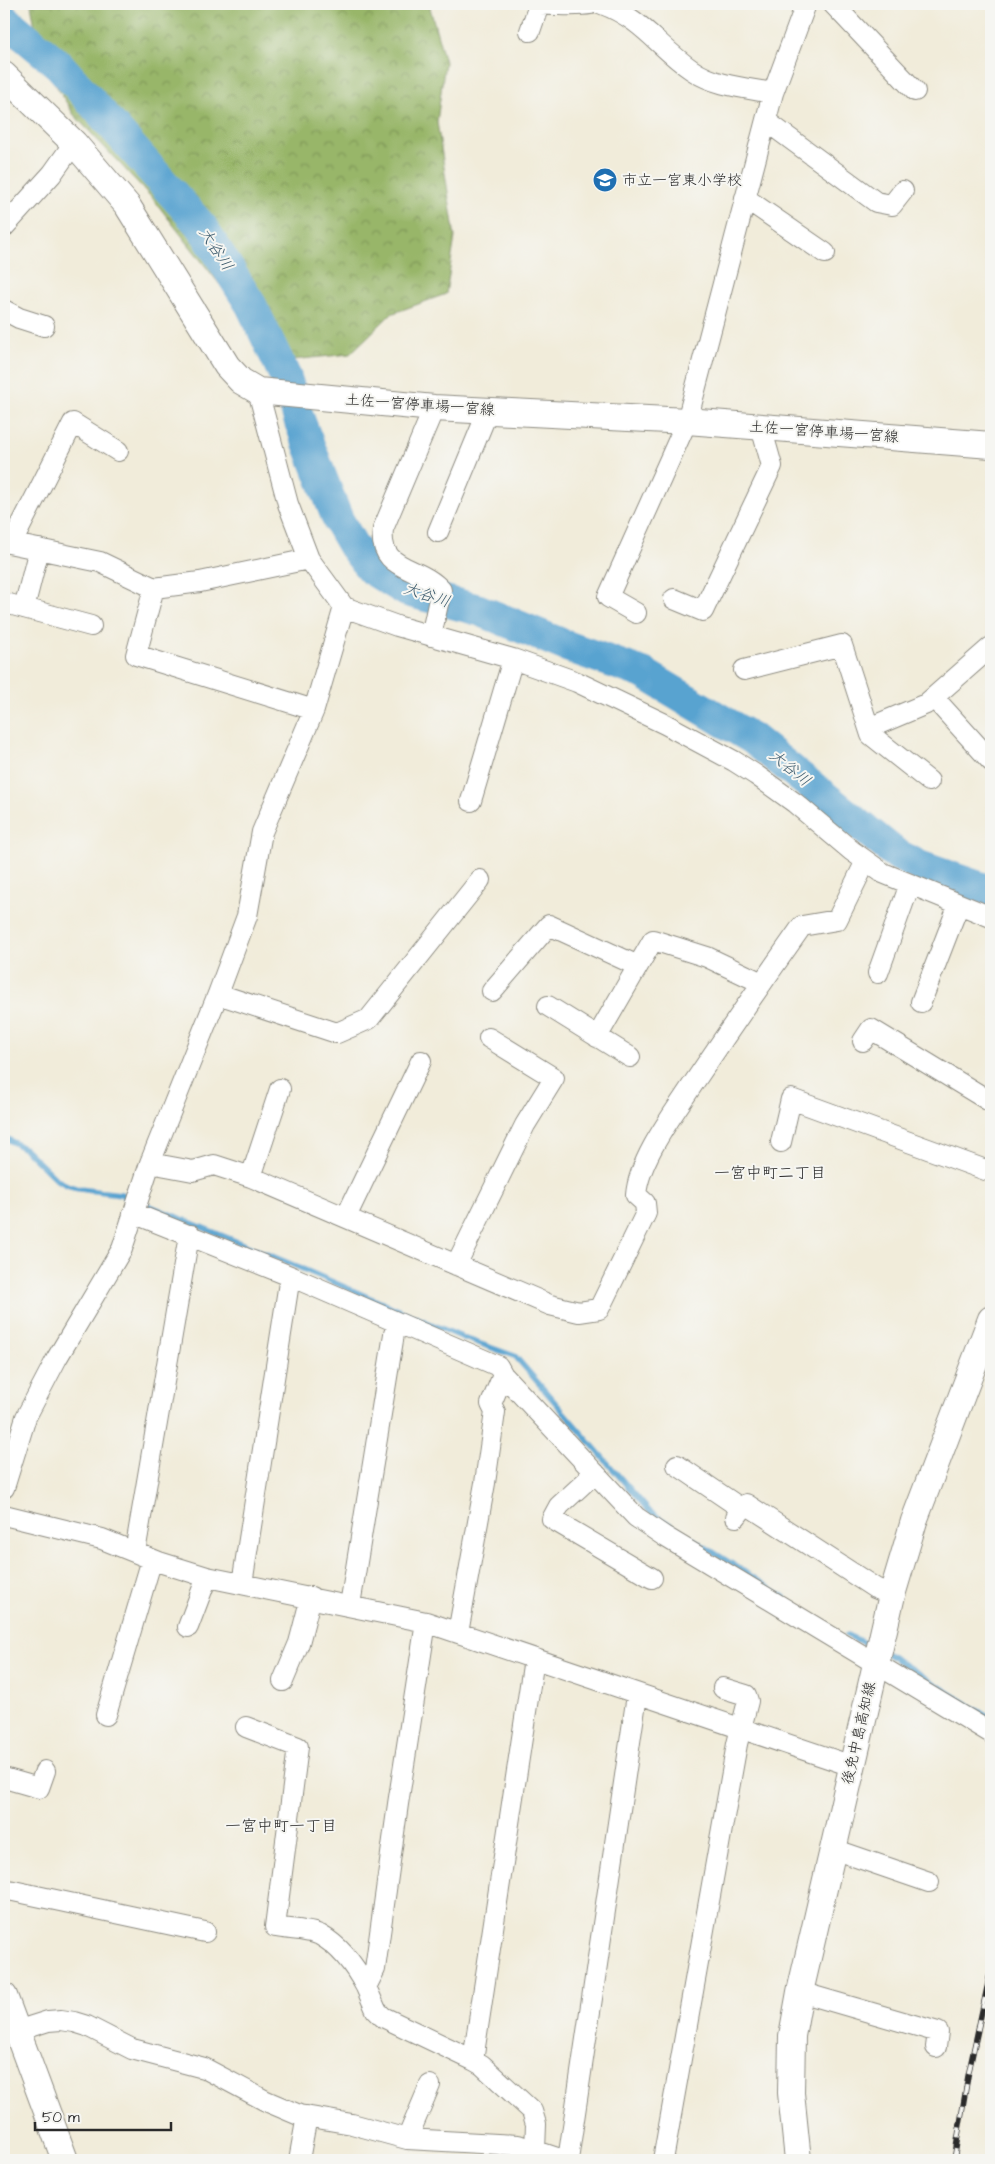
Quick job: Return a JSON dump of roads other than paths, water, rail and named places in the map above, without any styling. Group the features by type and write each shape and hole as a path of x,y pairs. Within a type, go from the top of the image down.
{"main road":[{"path":"4,75 74,143 127,205 227,366 241,381 259,392"},
{"name":"土佐一宮停車場一宮線","path":"259,392 434,408 687,421 991,445"},
{"name":"後免中島高知線","path":"798,2160 791,2093 792,2036 800,1992 852,1766 892,1595 914,1521 989,1330"},
{"path":"4,1996 10,2033 65,2160"}],"street":[{"path":"530,31 538,5 555,4 570,6 591,4"},
{"path":"602,4 629,17 648,31 680,61 705,77 718,82 774,93"},
{"path":"636,613 608,597 687,421 766,121 806,4"},
{"path":"833,4 915,91"},
{"path":"766,121 876,202 892,205 903,191"},
{"path":"4,227 52,174 74,143"},
{"path":"745,198 825,252"},
{"path":"4,310 19,318 44,326"},
{"path":"259,392 288,504 309,559 344,607 397,626 513,659 577,682 665,724 734,761 795,803 883,873 991,917"},
{"path":"431,636 441,590 433,581 396,564 386,554 381,543 383,529 434,408"},
{"path":"438,532 488,411"},
{"path":"118,451 73,423 8,542 100,562 154,588 200,582 309,559"},
{"path":"674,598 703,611 772,466 761,427"},
{"path":"39,549 16,606 91,626"},
{"path":"154,588 136,655 314,710"},
{"path":"4,1488 26,1418 57,1358 122,1249 150,1163 218,994 247,916 262,832 314,710 344,607"},
{"path":"744,670 842,644 871,735 929,782"},
{"path":"870,728 926,704 991,647"},
{"path":"471,801 513,659"},
{"path":"934,698 991,761"},
{"path":"150,1163 193,1170 214,1165 251,1177 550,1305 579,1312 600,1308 646,1213 645,1203 636,1195 637,1182 658,1137 802,926 837,920 866,861"},
{"path":"218,994 337,1034 369,1019 480,880"},
{"path":"878,973 910,884"},
{"path":"921,1002 959,904"},
{"path":"492,990 549,924 638,966"},
{"path":"597,1037 653,940 707,957 762,983"},
{"path":"548,1006 630,1058"},
{"path":"863,1041 871,1029 991,1102"},
{"path":"456,1265 525,1125 554,1078 489,1038"},
{"path":"346,1217 421,1061"},
{"path":"251,1177 280,1089"},
{"path":"781,1142 791,1099 991,1172"},
{"path":"136,1206 191,1235 498,1366 503,1375 636,1517 664,1536 878,1654 991,1733"},
{"path":"106,1716 144,1555 185,1256 191,1235"},
{"path":"242,1584 290,1276"},
{"path":"350,1605 394,1334 398,1323"},
{"path":"458,1633 495,1412 491,1404 503,1375"},
{"path":"677,1465 739,1513 746,1504 874,1588 892,1595"},
{"path":"595,1474 560,1506 552,1519 652,1578"},
{"path":"4,1515 102,1539 207,1577 426,1622 637,1695 852,1766"},
{"path":"188,1627 207,1577"},
{"path":"283,1681 299,1643 311,1598"},
{"path":"366,1988 375,1969 426,1622"},
{"path":"473,2060 534,1659"},
{"path":"663,2160 737,1744 748,1701 746,1695 723,1688"},
{"path":"568,2160 637,1695"},
{"path":"246,1727 298,1747 275,1927 320,1935 338,1950 358,1972 376,2010 383,2017 482,2065 532,2111 536,2124 534,2150"},
{"path":"4,1778 39,1788 44,1771"},
{"path":"833,1849 928,1882"},
{"path":"4,1889 206,1932"},
{"path":"800,1992 938,2032 936,2047"},
{"path":"10,2033 48,2021 74,2022 87,2026 132,2049 204,2068 266,2101 307,2116 352,2124 407,2139 518,2145 563,2160"},
{"path":"407,2139 430,2085"},
{"path":"299,2160 307,2116"}],"waterway":[{"name":"大谷川","path":"4,19 59,65 202,227 251,305 286,378 300,422 338,520 353,546 371,569 407,591 479,610 569,647 643,673 753,739 896,854 919,866 991,891"},
{"path":"4,1137 25,1149 57,1180 67,1185 79,1189 121,1194 464,1338 515,1356 650,1512 784,1597"},
{"path":"847,1635 873,1647"},
{"path":"886,1653 991,1719"}],"railway":[{"path":"954,2160 968,2076 991,1969"}],"place":[{"name":"市立一宮東小学校","path":"605,180"}],"district":[{"name":"一宮中町二丁目","path":"770,1173"},
{"name":"一宮中町一丁目","path":"281,1826"}]}
